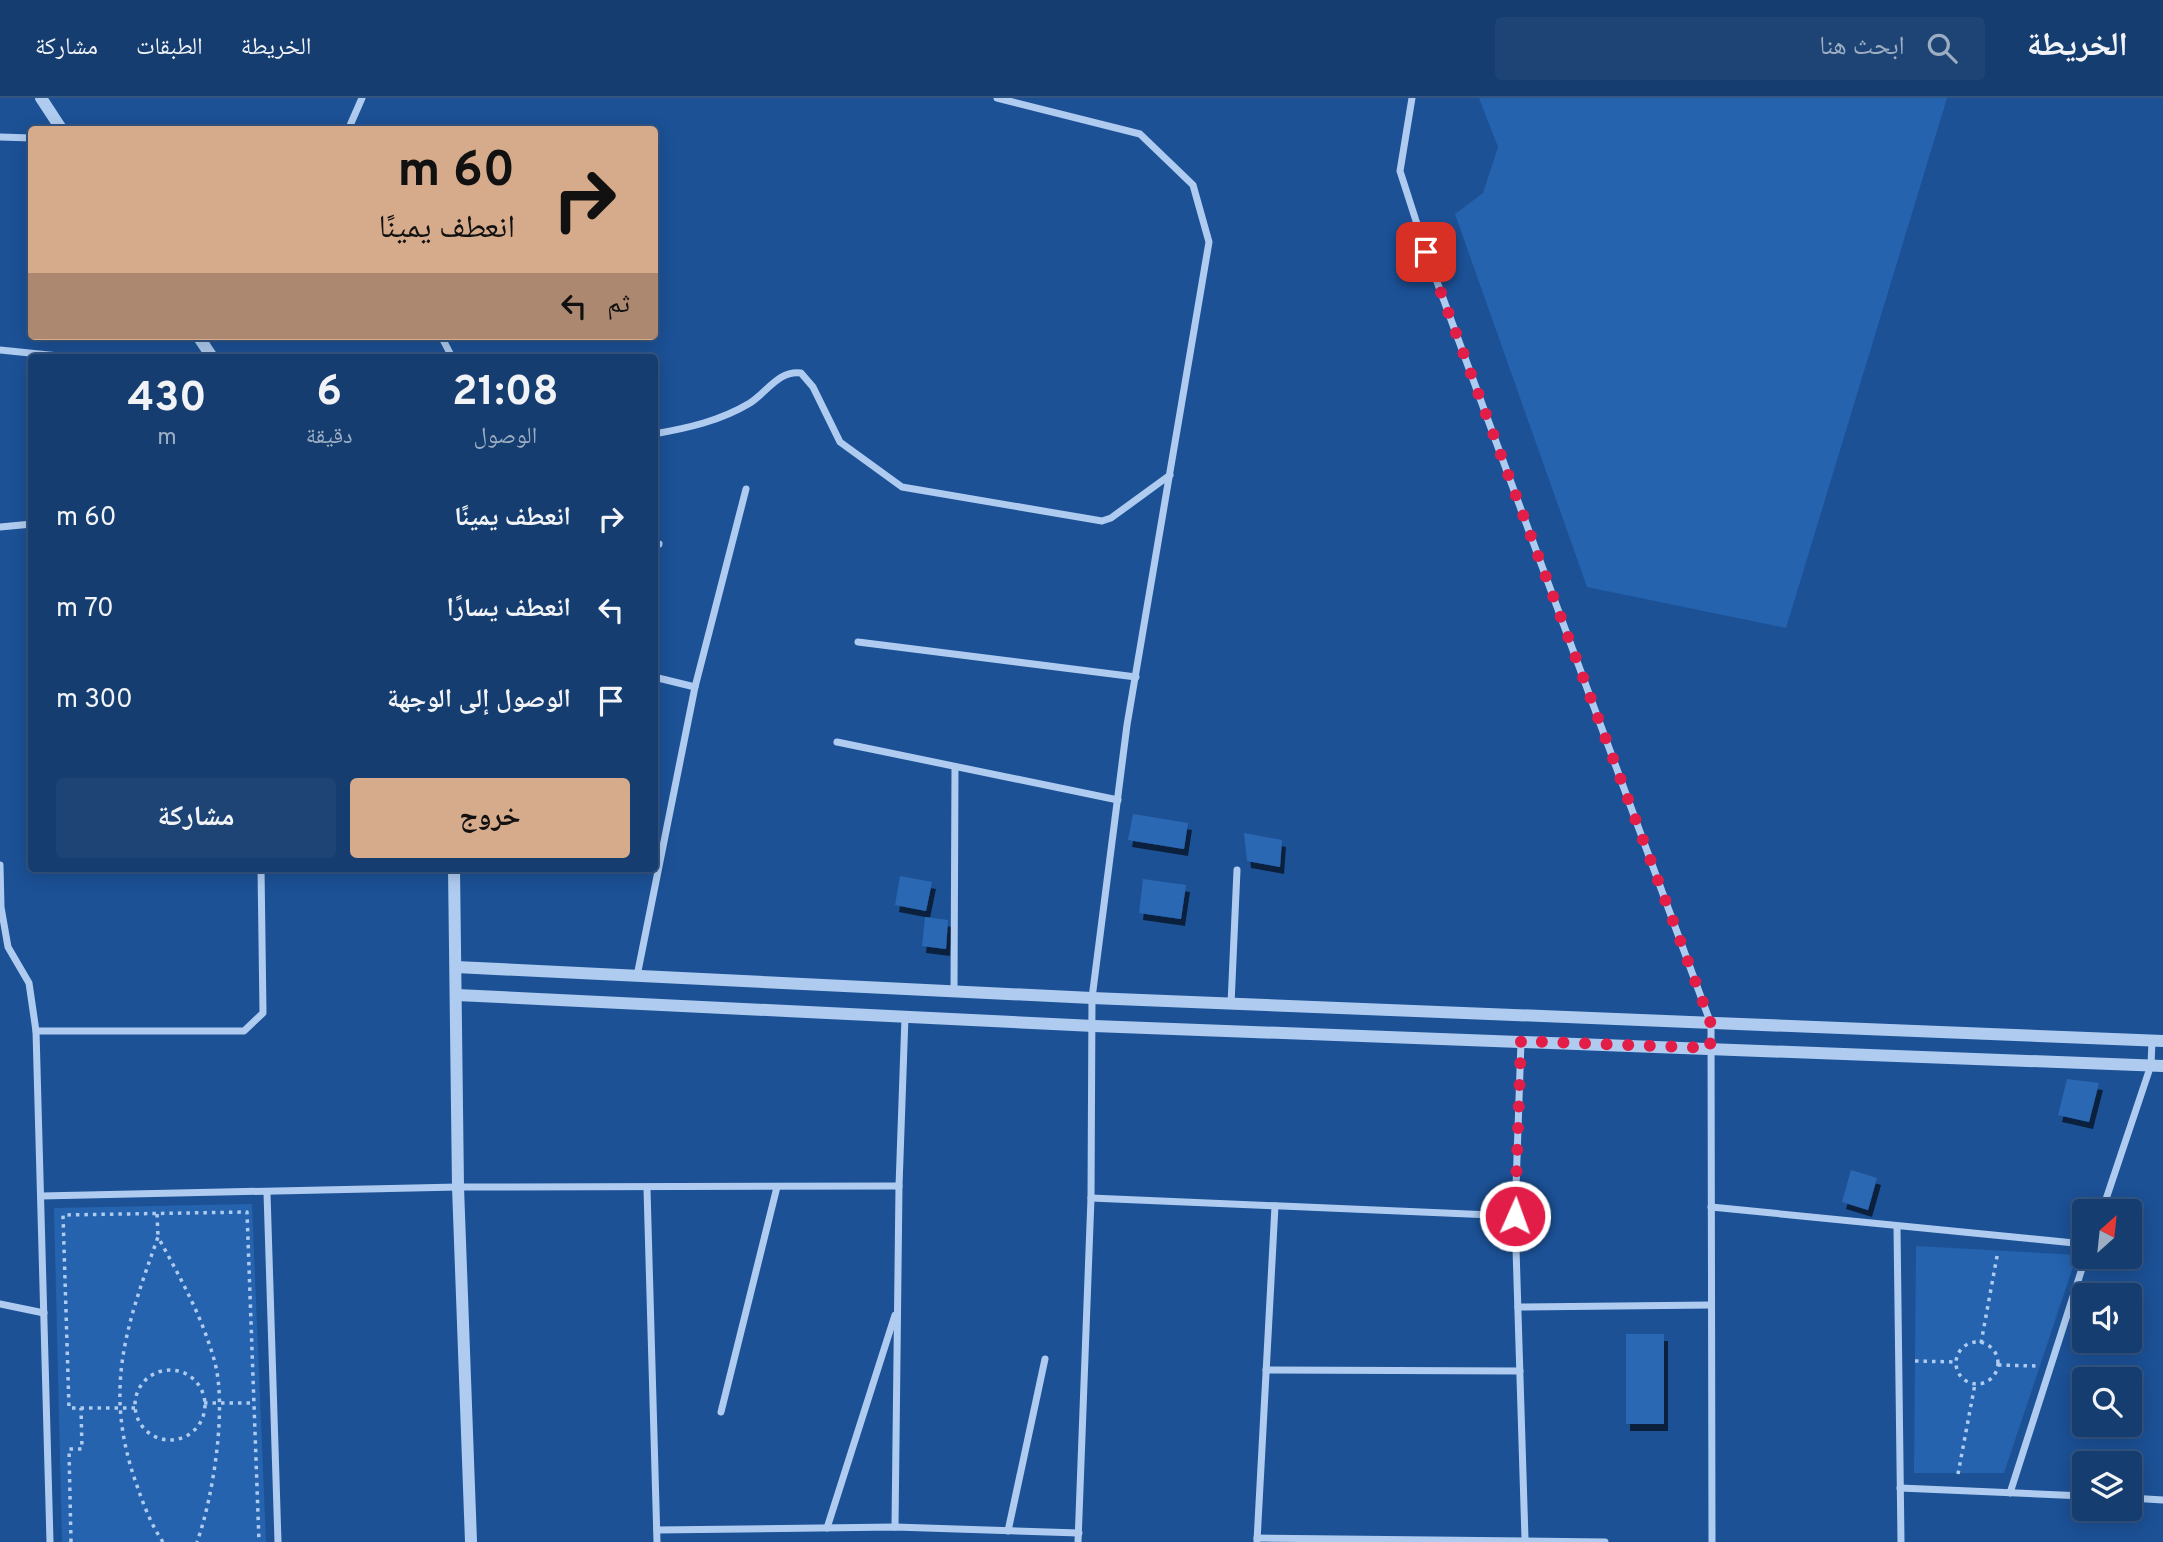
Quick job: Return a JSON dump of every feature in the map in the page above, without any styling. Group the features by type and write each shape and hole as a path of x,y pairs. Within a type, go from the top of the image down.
{"street":[{"path":"41,98 59,126"},
{"path":"350,126 362,98"},
{"path":"997,98 1140,134 1194,185 1209,242 1136,677 1092,998 1094,1026 1091,1198 1078,1542"},
{"path":"1412,98 1400,172 1426,252 1711,1024 1712,1542"},
{"path":"0,137 28,138"},
{"path":"0,350 39,354"},
{"path":"658,433 703,425 750,403 777,379 792,372 801,373 813,387 841,442 902,487 1101,521 1111,518 1170,475"},
{"path":"658,871 695,687 746,489"},
{"path":"0,527 28,524"},
{"path":"858,642 1136,677"},
{"path":"658,678 695,687"},
{"path":"837,742 1118,800"},
{"path":"954,991 955,766"},
{"path":"0,865 1,907 8,947 29,983 36,1031 50,1542"},
{"path":"1231,1004 1237,870"},
{"path":"36,1031 244,1031 254,1025 263,1013 261,872"},
{"path":"454,872 458,1187 471,1542"},
{"path":"637,976 658,872"},
{"path":"456,967 1092,998 2157,1041 2157,1065 2107,1199"},
{"path":"457,995 1094,1026 2157,1065"},
{"path":"895,1527 899,1186 905,1017"},
{"path":"1521,1041 1515,1216 1525,1539"},
{"path":"41,1196 458,1187 647,1189 899,1186"},
{"path":"721,1412 777,1187"},
{"path":"647,1189 657,1542"},
{"path":"267,1193 278,1542"},
{"path":"1091,1198 1515,1216"},
{"path":"1275,1206 1257,1540 1525,1539 1605,1542"},
{"path":"1711,1207 2072,1243"},
{"path":"1897,1227 1901,1542"},
{"path":"2010,1493 2082,1269"},
{"path":"0,1304 44,1313"},
{"path":"1518,1307 1711,1306"},
{"path":"827,1528 898,1307"},
{"path":"1009,1531 1045,1359"},
{"path":"1266,1370 1520,1371"},
{"path":"1900,1488 2072,1496"},
{"path":"2142,1499 2163,1500"},
{"path":"657,1530 895,1527 1079,1533"}],"path":[{"path":"135,1408 69,1408 63,1215 247,1212 259,1542"},
{"path":"158,1214 158,1237 130,1318 121,1357 118,1408 125,1450 144,1503 163,1542"},
{"path":"158,1237 200,1321 216,1365 219,1403 215,1460 205,1519 197,1542"},
{"path":"1981,1343 1998,1251"},
{"path":"1981,1343 1993,1350 1998,1365 1989,1381 1975,1384 1963,1378 1957,1362 1963,1349 1981,1343"},
{"path":"1915,1361 1957,1362"},
{"path":"1998,1365 2040,1366"},
{"path":"168,1370 190,1377 198,1385 204,1403 202,1420 195,1430 173,1440 162,1439 143,1428 135,1408 135,1397 147,1378 168,1370"},
{"path":"1958,1474 1975,1384"},
{"path":"204,1403 254,1403"},
{"path":"71,1542 69,1449 82,1449 82,1408"}],"shaded area":[{"path":"1479,98 1947,98 1786,628 1587,587 1455,214 1483,193 1498,147"},
{"path":"252,1204 266,1542 62,1542 54,1208"},
{"path":"1916,1246 2072,1255 2072,1269 2004,1473 1914,1473"}],"building":[{"path":"1133,814 1188,823 1184,849 1128,840"},
{"path":"1244,833 1282,840 1280,867 1247,861"},
{"path":"900,876 932,882 926,911 895,905"},
{"path":"1143,879 1186,885 1181,919 1139,913"},
{"path":"925,917 948,920 946,949 922,946"},
{"path":"2067,1079 2099,1083 2089,1122 2058,1115"},
{"path":"1851,1170 1877,1178 1868,1210 1842,1202"},
{"path":"1626,1334 1664,1334 1664,1424 1626,1424"}],"route":[{"path":"1426,252 1711,1024 1710,1048 1521,1041 1515,1216"}]}
